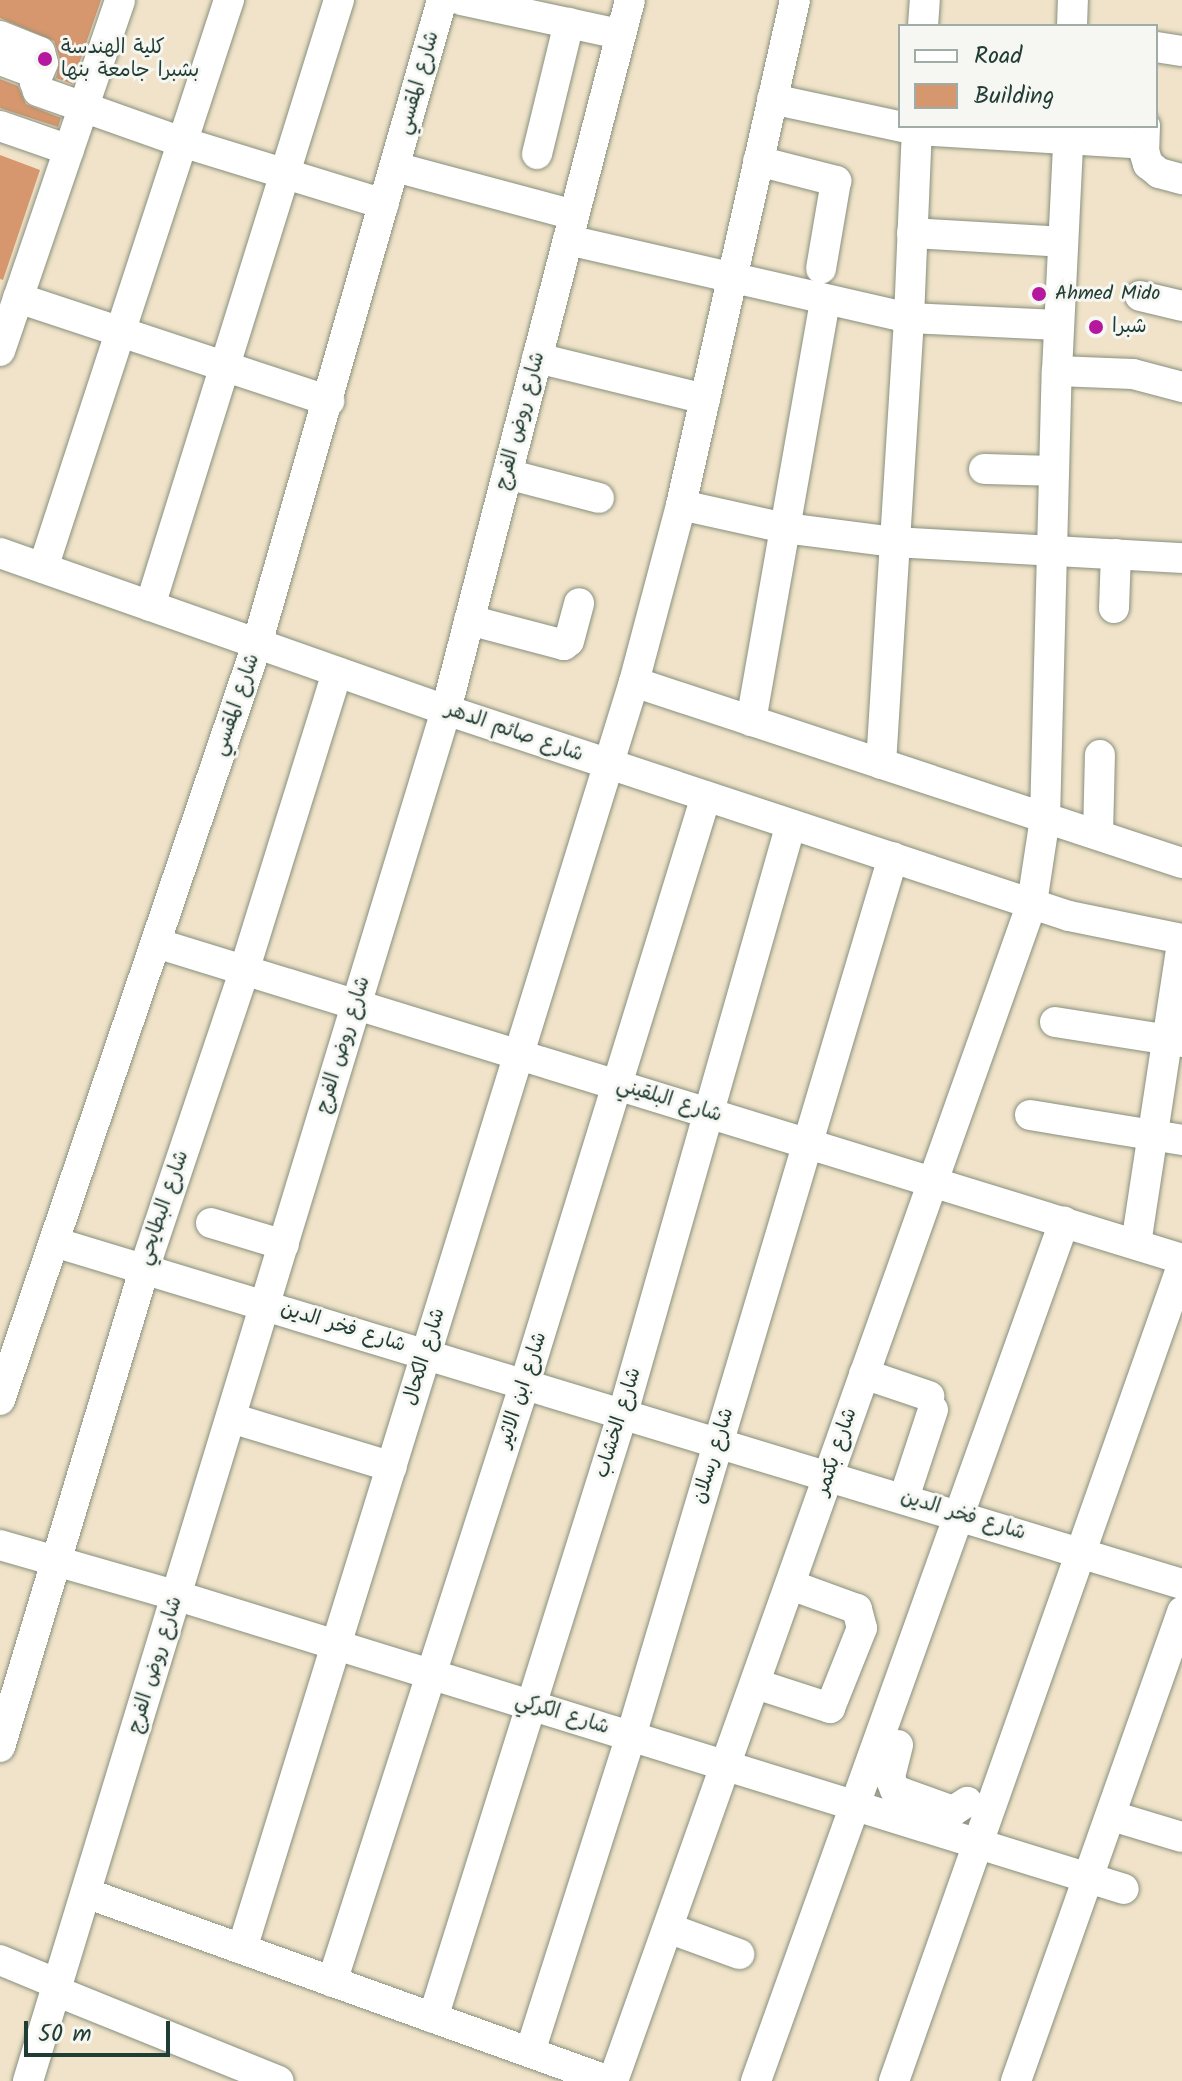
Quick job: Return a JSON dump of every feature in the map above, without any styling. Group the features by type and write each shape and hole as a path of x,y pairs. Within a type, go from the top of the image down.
{"street":[{"path":"0,351 120,0"},
{"path":"43,568 229,0"},
{"path":"150,606 339,0"},
{"name":"شارع المقسي","path":"0,1400 257,644 442,0"},
{"path":"461,0 620,34"},
{"name":"شارع روض الفرج","path":"28,2081 446,710 630,0"},
{"name":"شارع الكحال","path":"242,1949 634,682 681,505 795,0"},
{"path":"923,24 925,0"},
{"path":"1072,24 1073,0"},
{"path":"537,154 569,23"},
{"path":"0,36 40,52 43,63 35,87 38,91 182,142 384,204"},
{"path":"1158,47 1182,51"},
{"path":"0,60 38,74"},
{"path":"772,99 898,124"},
{"path":"0,126 69,150"},
{"path":"881,764 909,318 917,128 1144,135 1145,158 1153,169 1182,179"},
{"name":"شارع بكتمر","path":"611,2081 727,1766 1032,903 1045,818 1058,325 1068,133"},
{"path":"758,161 836,181 821,269"},
{"path":"395,167 732,279 909,318 1058,325"},
{"path":"912,233 1063,242"},
{"path":"1140,296 1182,306"},
{"path":"18,298 329,401"},
{"path":"751,721 825,301"},
{"path":"537,358 705,399"},
{"path":"1057,371 1133,374 1182,387"},
{"path":"984,469 1054,471"},
{"path":"507,474 599,498"},
{"path":"681,505 785,528 895,542 1182,558"},
{"name":"شارع صائم الدهر","path":"0,553 608,765 1106,926 1182,941"},
{"path":"1114,608 1116,554"},
{"path":"469,620 564,645 569,641 579,603"},
{"name":"شارع البطايحي","path":"0,1747 144,1269 244,971 337,672"},
{"path":"634,682 1182,863"},
{"path":"1098,835 1100,755"},
{"name":"شارع ابن الاثير","path":"332,1982 525,1383 706,796"},
{"name":"شارع الخشاب","path":"433,2018 623,1413 711,1114 791,824"},
{"name":"شارع رسلان","path":"530,2052 631,1736 810,1144 893,857"},
{"path":"1136,1244 1167,1138 1182,941"},
{"name":"شارع البلقيني","path":"156,943 1182,1259"},
{"path":"1055,1022 1175,1040"},
{"path":"1030,1115 1167,1138"},
{"path":"756,2081 1064,1222"},
{"path":"211,1223 284,1245"},
{"name":"شارع فخر الدين","path":"54,1242 1182,1584"},
{"path":"894,2081 1182,1266"},
{"path":"864,1374 931,1403 904,1498"},
{"path":"231,1418 392,1467"},
{"name":"شارع الكركي","path":"0,1545 178,1596 855,1806 918,1812 978,1844 1124,1889"},
{"path":"756,1684 830,1708 862,1628 857,1609 791,1585"},
{"path":"1016,2081 1090,1879 1182,1611"},
{"path":"898,1745 891,1787 918,1812 953,1811 967,1802"},
{"path":"1112,1816 1182,1837"},
{"path":"86,1893 530,2052 575,2075 611,2081"},
{"path":"668,1928 739,1954"},
{"path":"0,1960 208,2068 279,2081"}],"building":[{"path":"0,0 101,0 72,84 56,78 60,59 54,41 0,18"},
{"path":"0,79 18,86 26,104 61,118 58,127 0,108"},
{"path":"0,155 40,170 3,280 0,279"}],"place":[{"name":"كلية الهندسة بشبرا جامعة بنها","path":"45,59"},
{"name":"Ahmed Mido","path":"1039,294"},
{"name":"شبرا","path":"1096,327"}]}
